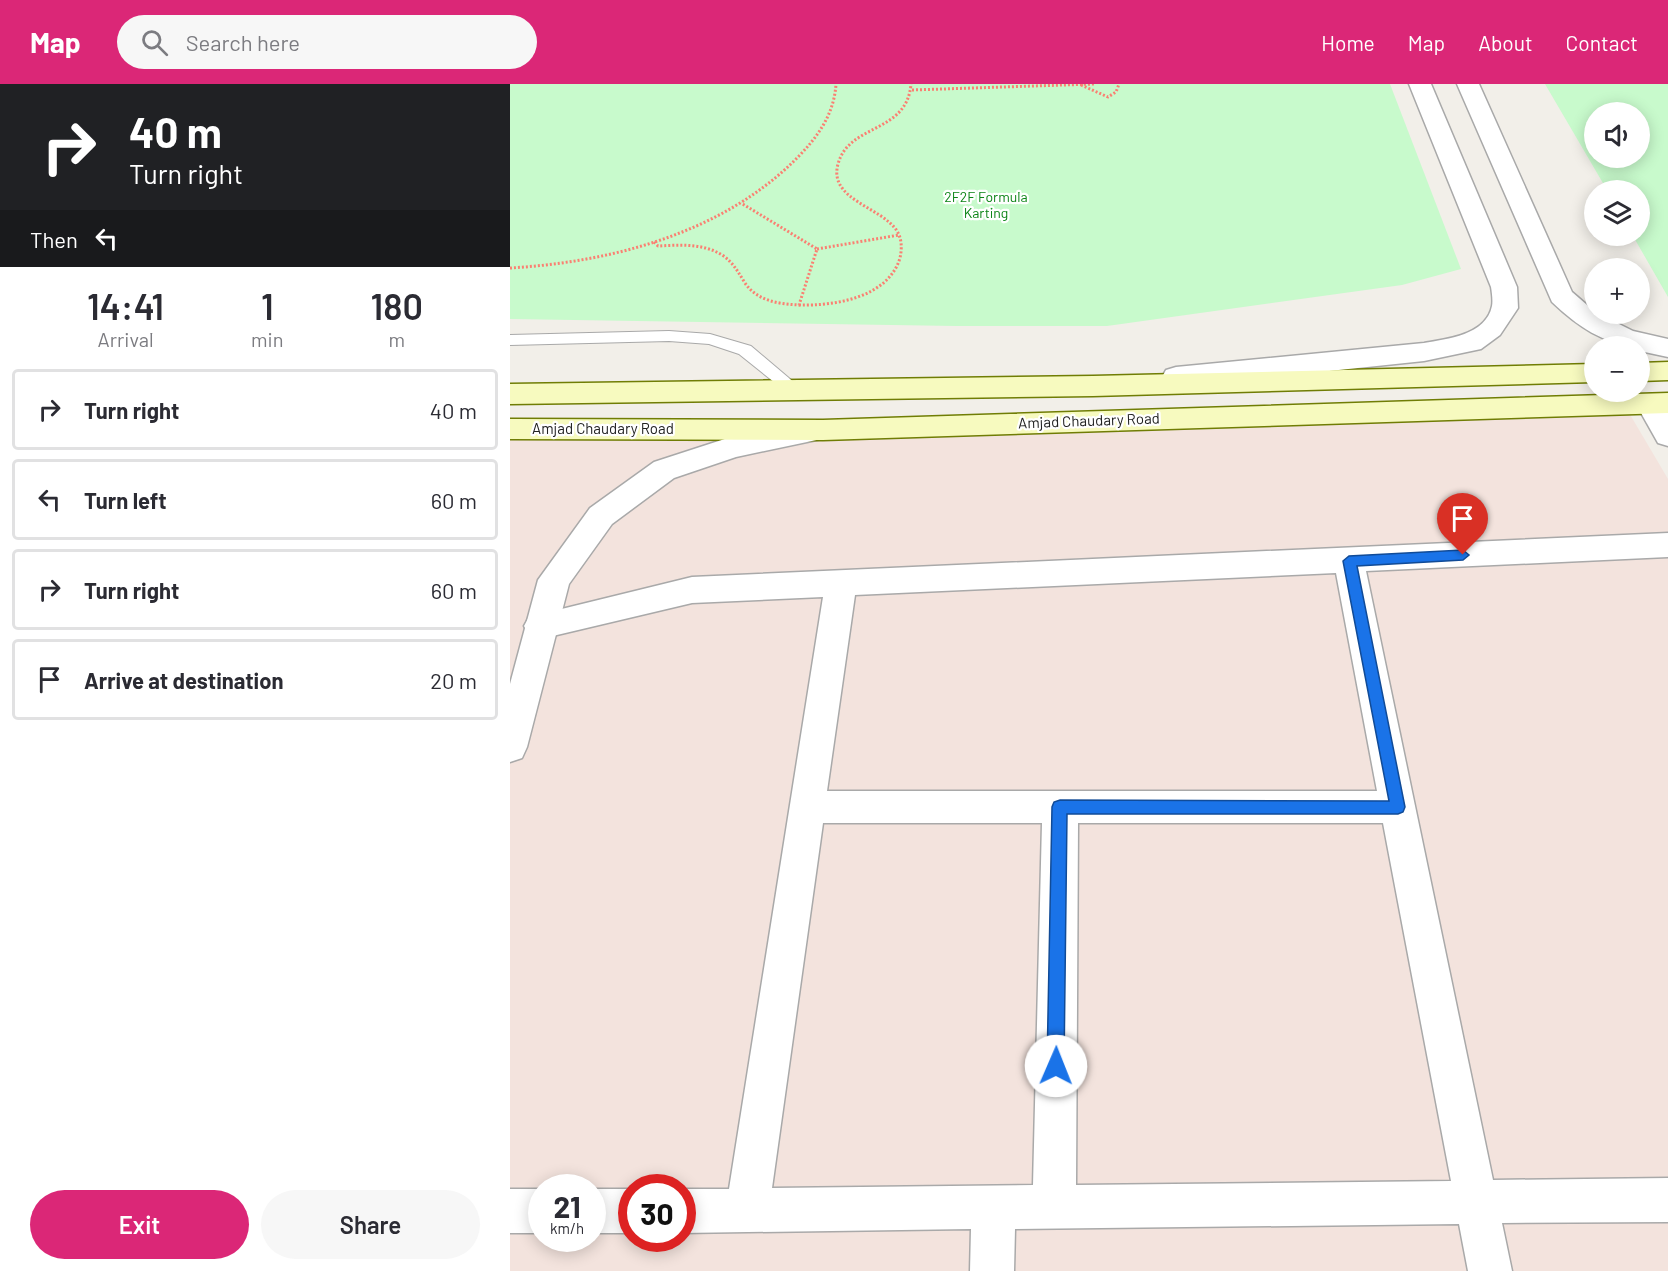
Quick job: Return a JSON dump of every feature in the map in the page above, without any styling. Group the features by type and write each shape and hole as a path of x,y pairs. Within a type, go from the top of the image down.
{"main road":[{"path":"1650,372 1668,371"},
{"path":"510,394 1094,386 1584,373"},
{"name":"Amjad Chaudary Road","path":"510,429 823,430 1659,404"}],"street":[{"path":"1094,386 1424,352 1472,343 1491,329 1505,308 1504,287 1420,84"},
{"path":"1468,84 1562,296 1575,310 1598,326 1628,340 1668,348"},
{"path":"1659,404 1668,436"},
{"path":"510,747 540,626 554,580 601,516 664,470 734,447 823,430"},
{"path":"540,626 692,590 1668,545"},
{"path":"1349,561 1490,1271"},
{"path":"747,1210 841,584"},
{"path":"807,807 1398,807"},
{"path":"1054,1208 1060,807"},
{"path":"696,1211 1668,1200"},
{"path":"992,1271 994,1207"},
{"path":"510,1212 528,1211"}],"lane":[{"path":"510,340 669,336 710,339 745,350 795,390"}],"path":[{"path":"510,268 562,263 609,255 685,231 741,203 789,167 817,137 829,114 836,84"},
{"path":"654,242 658,246 696,246 714,251 730,260 740,271 749,289 757,295 784,304 832,304 868,292 881,284 898,262 901,253 899,235 883,216 848,196 837,179 837,170 849,144 900,112 910,98 911,84"},
{"path":"1081,84 1108,97 1116,92 1119,84"},
{"path":"912,90 1095,84"},
{"path":"741,203 817,249 899,235"},
{"path":"799,305 817,249"}],"shaded area":[{"path":"1625,406 1668,479 1668,1271 510,1271 510,428"}],"green space":[{"name":"2F2F Formula Karting","path":"510,84 1390,84 1461,269 1402,285 1107,326 510,319"},
{"path":"1545,84 1668,84 1668,297 1650,266 1650,258 1646,258 1639,246 1650,246 1650,180 1601,180 1594,168 1650,168 1650,102 1584,102 1584,151"}],"route":[{"path":"1056,1066 1060,807 1398,807 1349,561 1463,555"}]}
